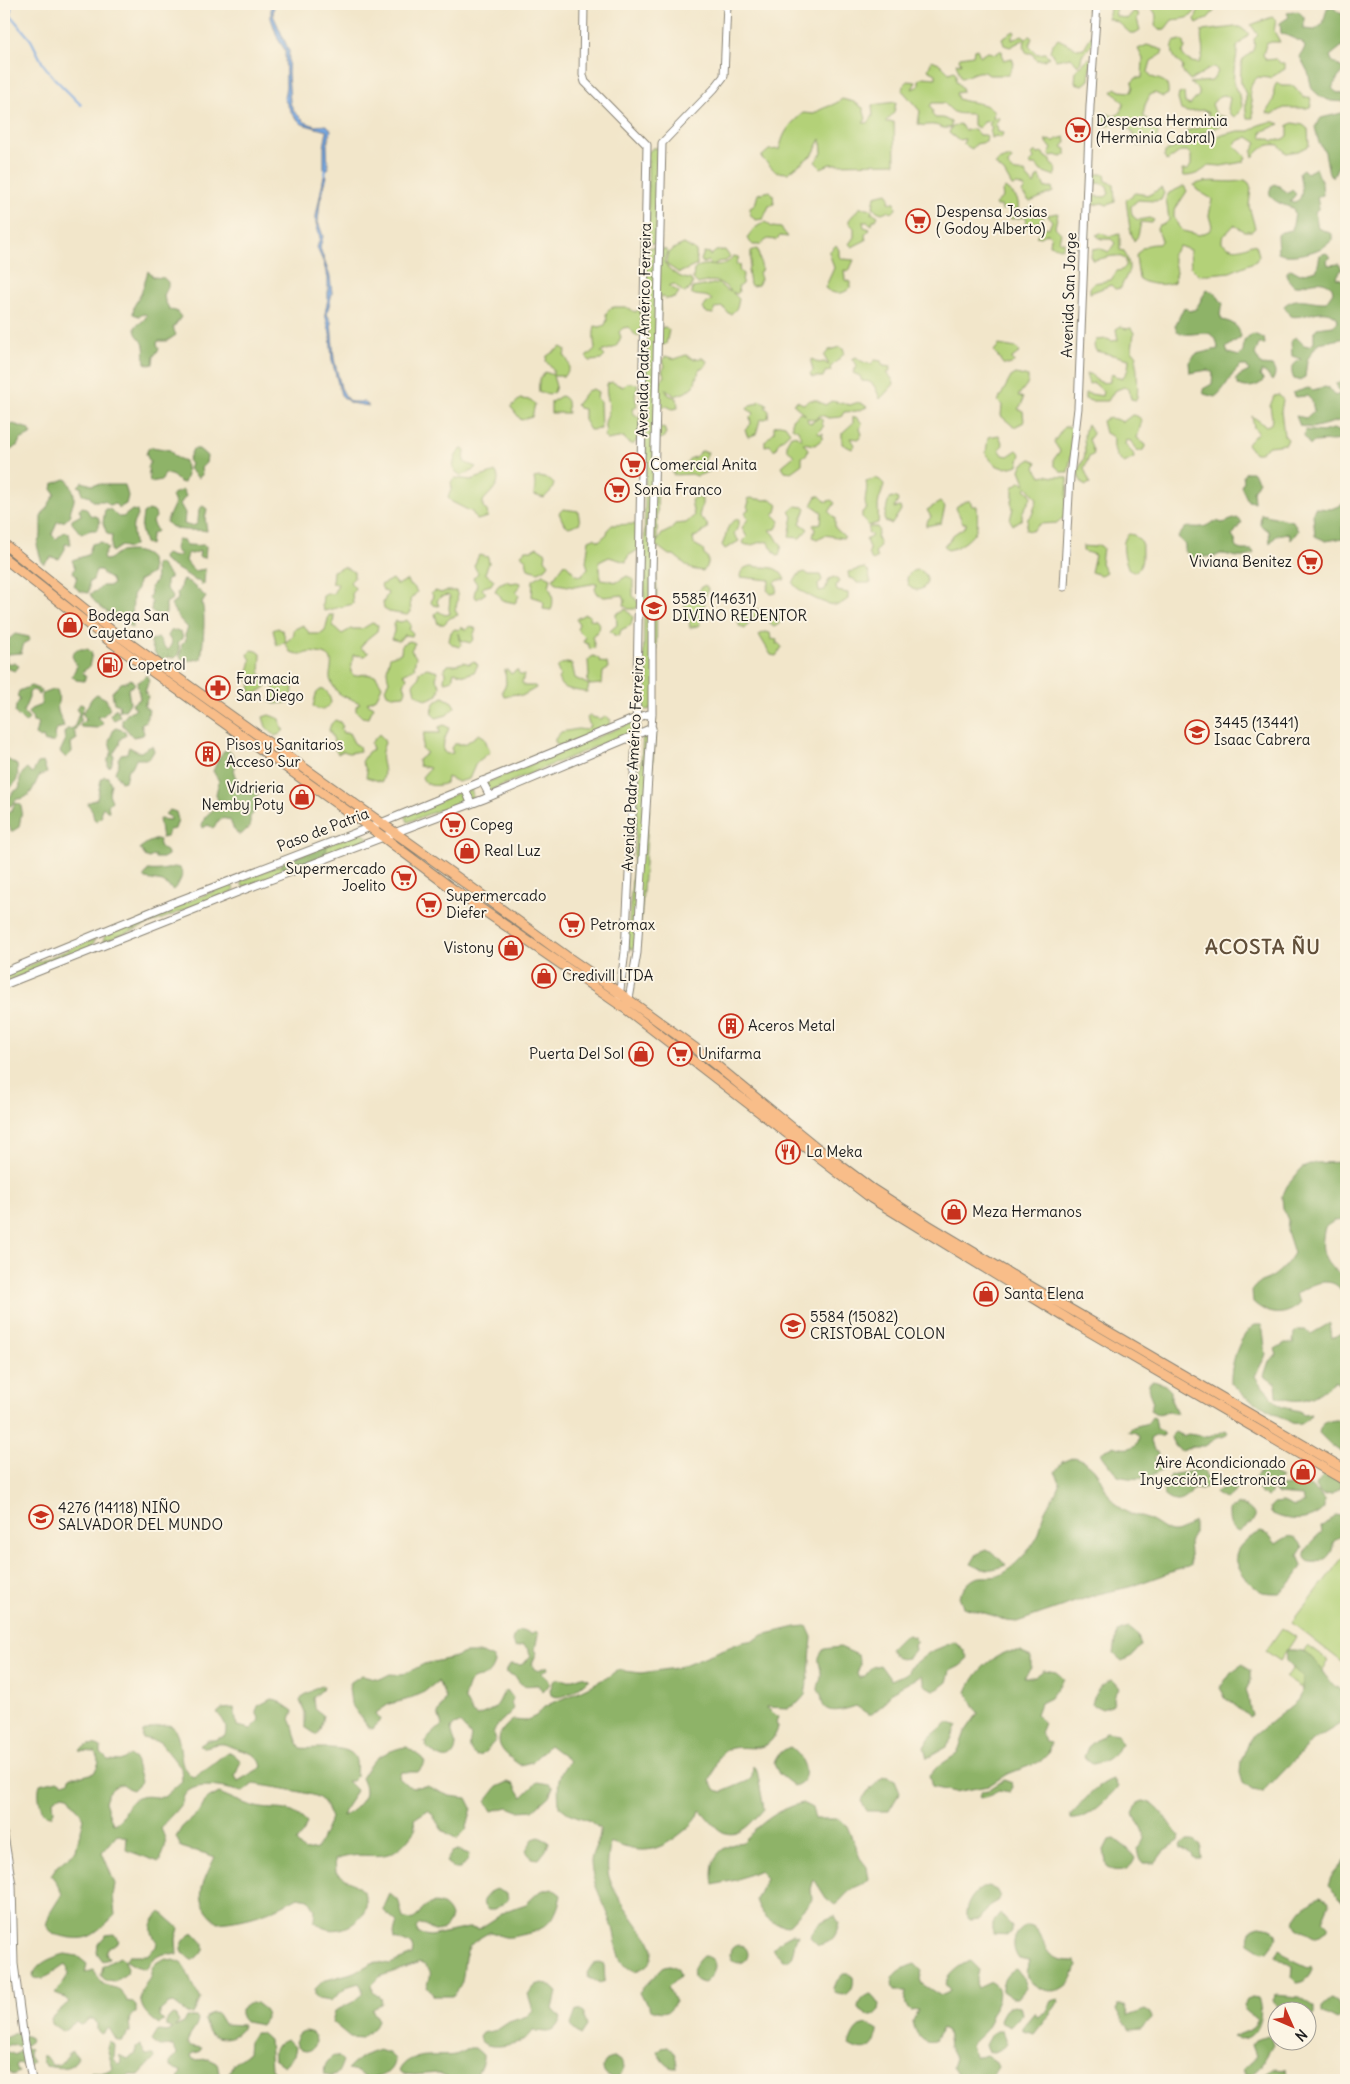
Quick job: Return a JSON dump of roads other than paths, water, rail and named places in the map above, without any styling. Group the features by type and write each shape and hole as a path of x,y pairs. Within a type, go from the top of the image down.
{"highway":[{"path":"4,544 109,635 381,823 620,993 628,1005 871,1198 1072,1322 1346,1481"},
{"path":"4,558 454,890 616,1003 628,1005 695,1048 816,1148 880,1194 1025,1283 1346,1470"}],"street":[{"path":"584,4 582,75 585,82 647,145 662,143 724,76 727,4"},
{"name":"Avenida San Jorge","path":"1064,587 1070,476 1078,408 1090,106 1097,4"},
{"name":"Avenida Padre Américo Ferreira","path":"628,1005 637,953 652,728 652,574 662,143"},
{"name":"Avenida Padre Américo Ferreira","path":"616,1003 620,993 624,969 636,736 647,145"},
{"name":"Paso de Patria","path":"4,972 175,902 381,823 652,713"},
{"name":"Paso de Patria","path":"4,985 405,827 490,796 652,728"},
{"path":"482,781 490,796"},
{"path":"465,788 471,803"},
{"path":"398,815 395,819 396,824 405,827"},
{"path":"611,987 624,969"},
{"path":"4,1835 12,1885 14,1964 23,2032 32,2080"}],"water":[{"path":"271,4 274,4 273,15 289,51 290,103 294,111 305,122 315,126 327,125 331,130 327,146 328,169 324,169 324,147 327,131 302,124 293,115 284,98 286,86 285,50 278,39 271,18"},
{"path":"324,176 327,176 320,201 318,222 323,236 320,248 330,277 332,293 327,314 331,322 334,359 341,388 347,399 351,402 364,402 369,406 350,403 341,395 332,360 330,333 325,314 328,299 328,278 317,248 320,238 316,216"}],"waterway":[{"path":"11,4 11,16 31,40 43,64 81,105"},
{"path":"325,177 326,167"}],"place":[{"name":"Despensa Herminia (Herminia Cabral)","path":"1078,130"},
{"name":"Despensa Josias ( Godoy Alberto)","path":"918,221"},
{"name":"Comercial Anita","path":"633,465"},
{"name":"Sonia Franco","path":"617,490"},
{"name":"Viviana Benitez","path":"1310,562"},
{"name":"5585 (14631) DIVINO REDENTOR","path":"654,608"},
{"name":"Bodega San Cayetano","path":"70,625"},
{"name":"Copetrol","path":"110,665"},
{"name":"Farmacia San Diego","path":"218,688"},
{"name":"3445 (13441) Isaac Cabrera","path":"1197,732"},
{"name":"Pisos y Sanitarios Acceso Sur","path":"208,754"},
{"name":"Vidrieria Nemby Poty","path":"302,797"},
{"name":"Copeg","path":"453,825"},
{"name":"Real Luz","path":"467,851"},
{"name":"Supermercado Joelito","path":"404,878"},
{"name":"Supermercado Diefer","path":"429,905"},
{"name":"Petromax","path":"572,925"},
{"name":"Vistony","path":"511,948"},
{"name":"Credivill LTDA","path":"544,976"},
{"name":"Aceros Metal","path":"731,1026"},
{"name":"Puerta Del Sol","path":"641,1054"},
{"name":"Unifarma","path":"680,1054"},
{"name":"La Meka","path":"788,1152"},
{"name":"Meza Hermanos","path":"954,1212"},
{"name":"Santa Elena","path":"986,1294"},
{"name":"5584 (15082) CRISTOBAL COLON","path":"793,1326"},
{"name":"Aire Acondicionado Inyección Electronica","path":"1303,1472"},
{"name":"4276 (14118) NIÑO SALVADOR DEL MUNDO","path":"41,1517"}],"district":[{"name":"ACOSTA ÑU","path":"1263,947"}]}
